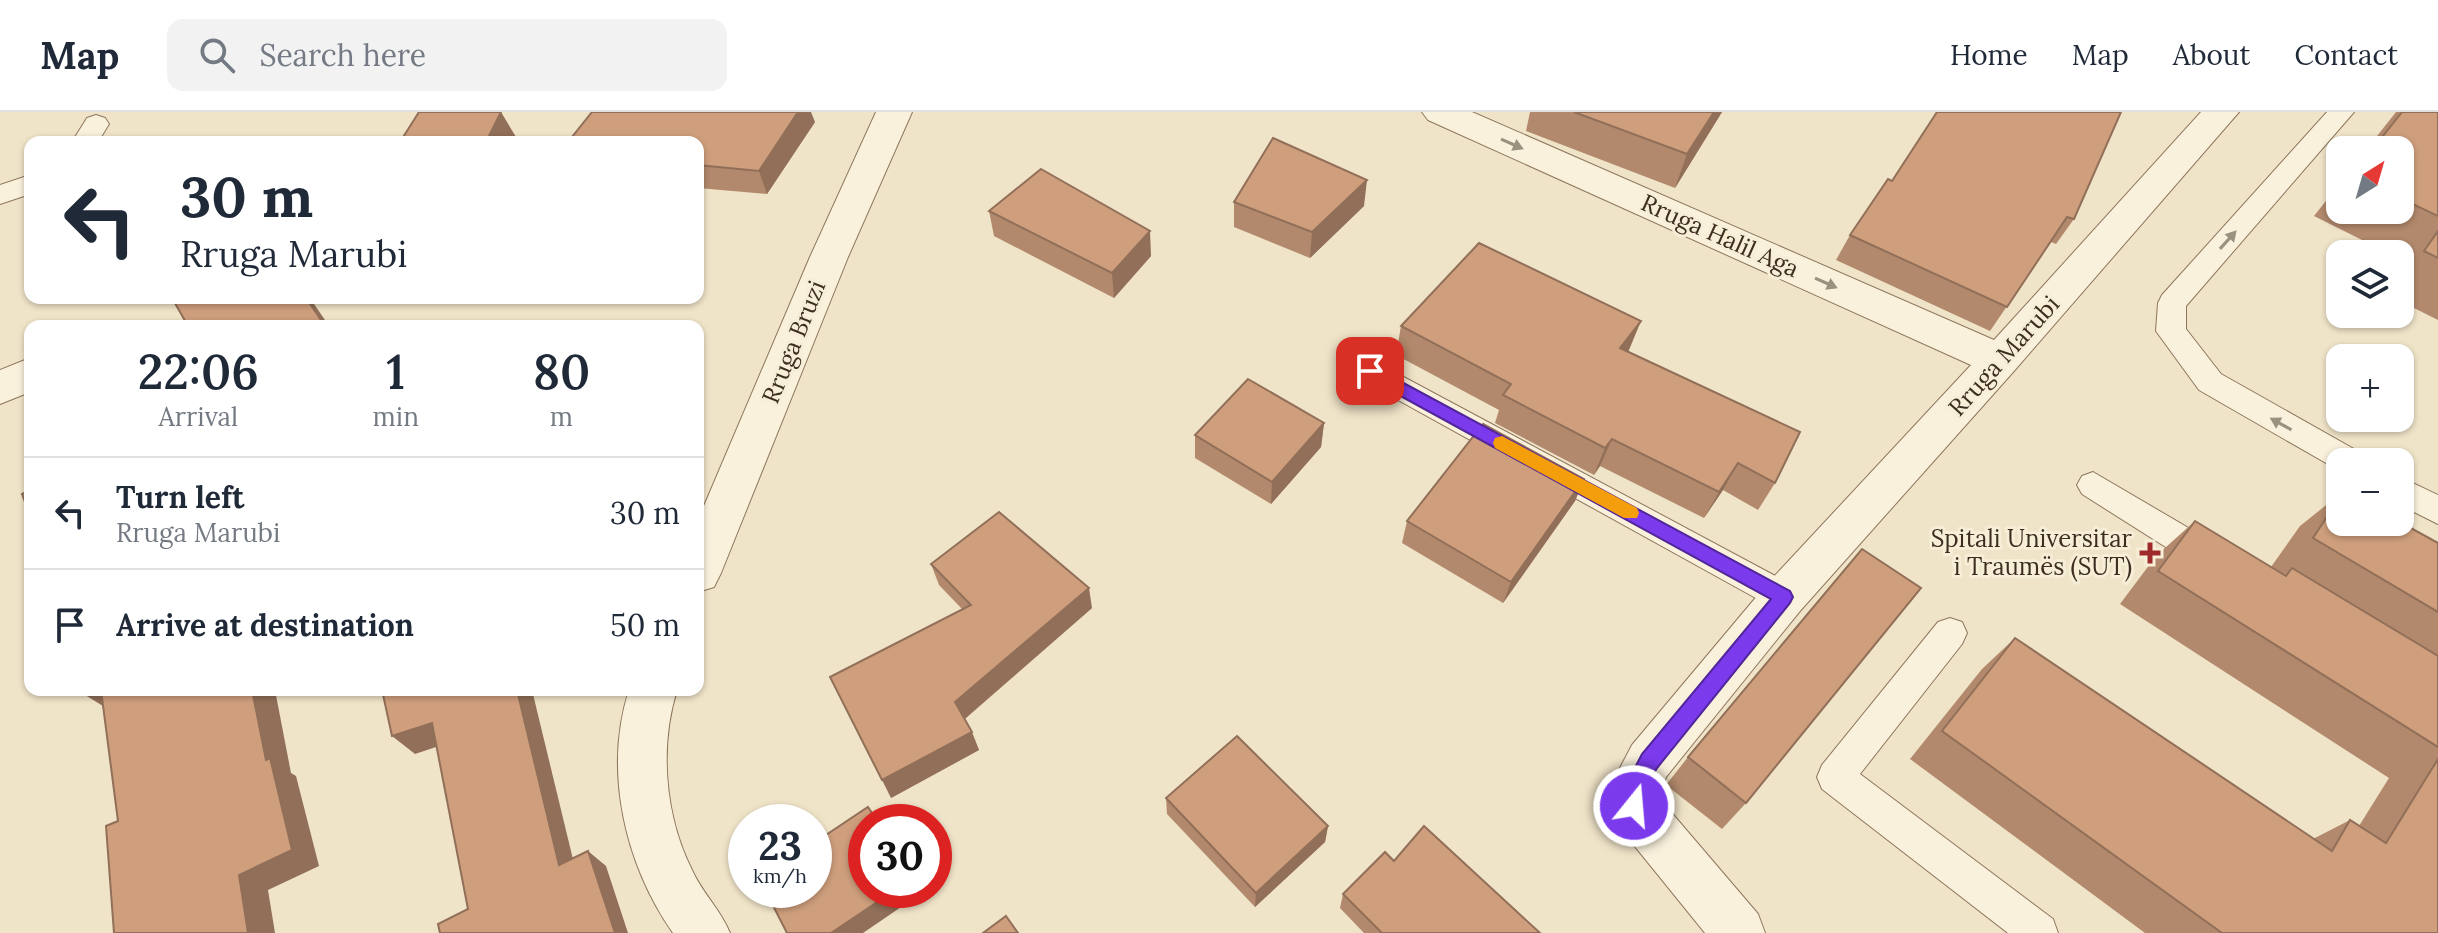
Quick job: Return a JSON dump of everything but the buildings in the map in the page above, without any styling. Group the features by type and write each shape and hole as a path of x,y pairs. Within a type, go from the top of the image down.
{"street":[{"name":"Rruga Bruzi","path":"704,559 829,257 894,112"},
{"name":"Rruga Halil Aga","path":"1440,112 2000,360"},
{"name":"Rruga Marubi","path":"1739,933 1634,806 1635,787 1649,761 1784,597 2221,112"},
{"path":"0,388 24,377"},
{"path":"651,696 645,715 641,769 650,823 671,886 704,933"}],"lane":[{"path":"2326,448 2210,382 2171,331 2172,303 2341,112"},
{"path":"0,195 24,186"},
{"path":"1370,371 1784,597"},
{"path":"2093,485 2239,575"},
{"path":"2414,498 2438,511"},
{"path":"1950,633 1835,777 2039,933"}],"slow traffic":[{"path":"1502,443 1630,513"}],"place":[{"name":"Spitali Universitar i Traumës (SUT)","path":"2150,553"}],"route":[{"path":"1370,371 1784,597 1649,761 1635,787 1634,806"}]}
